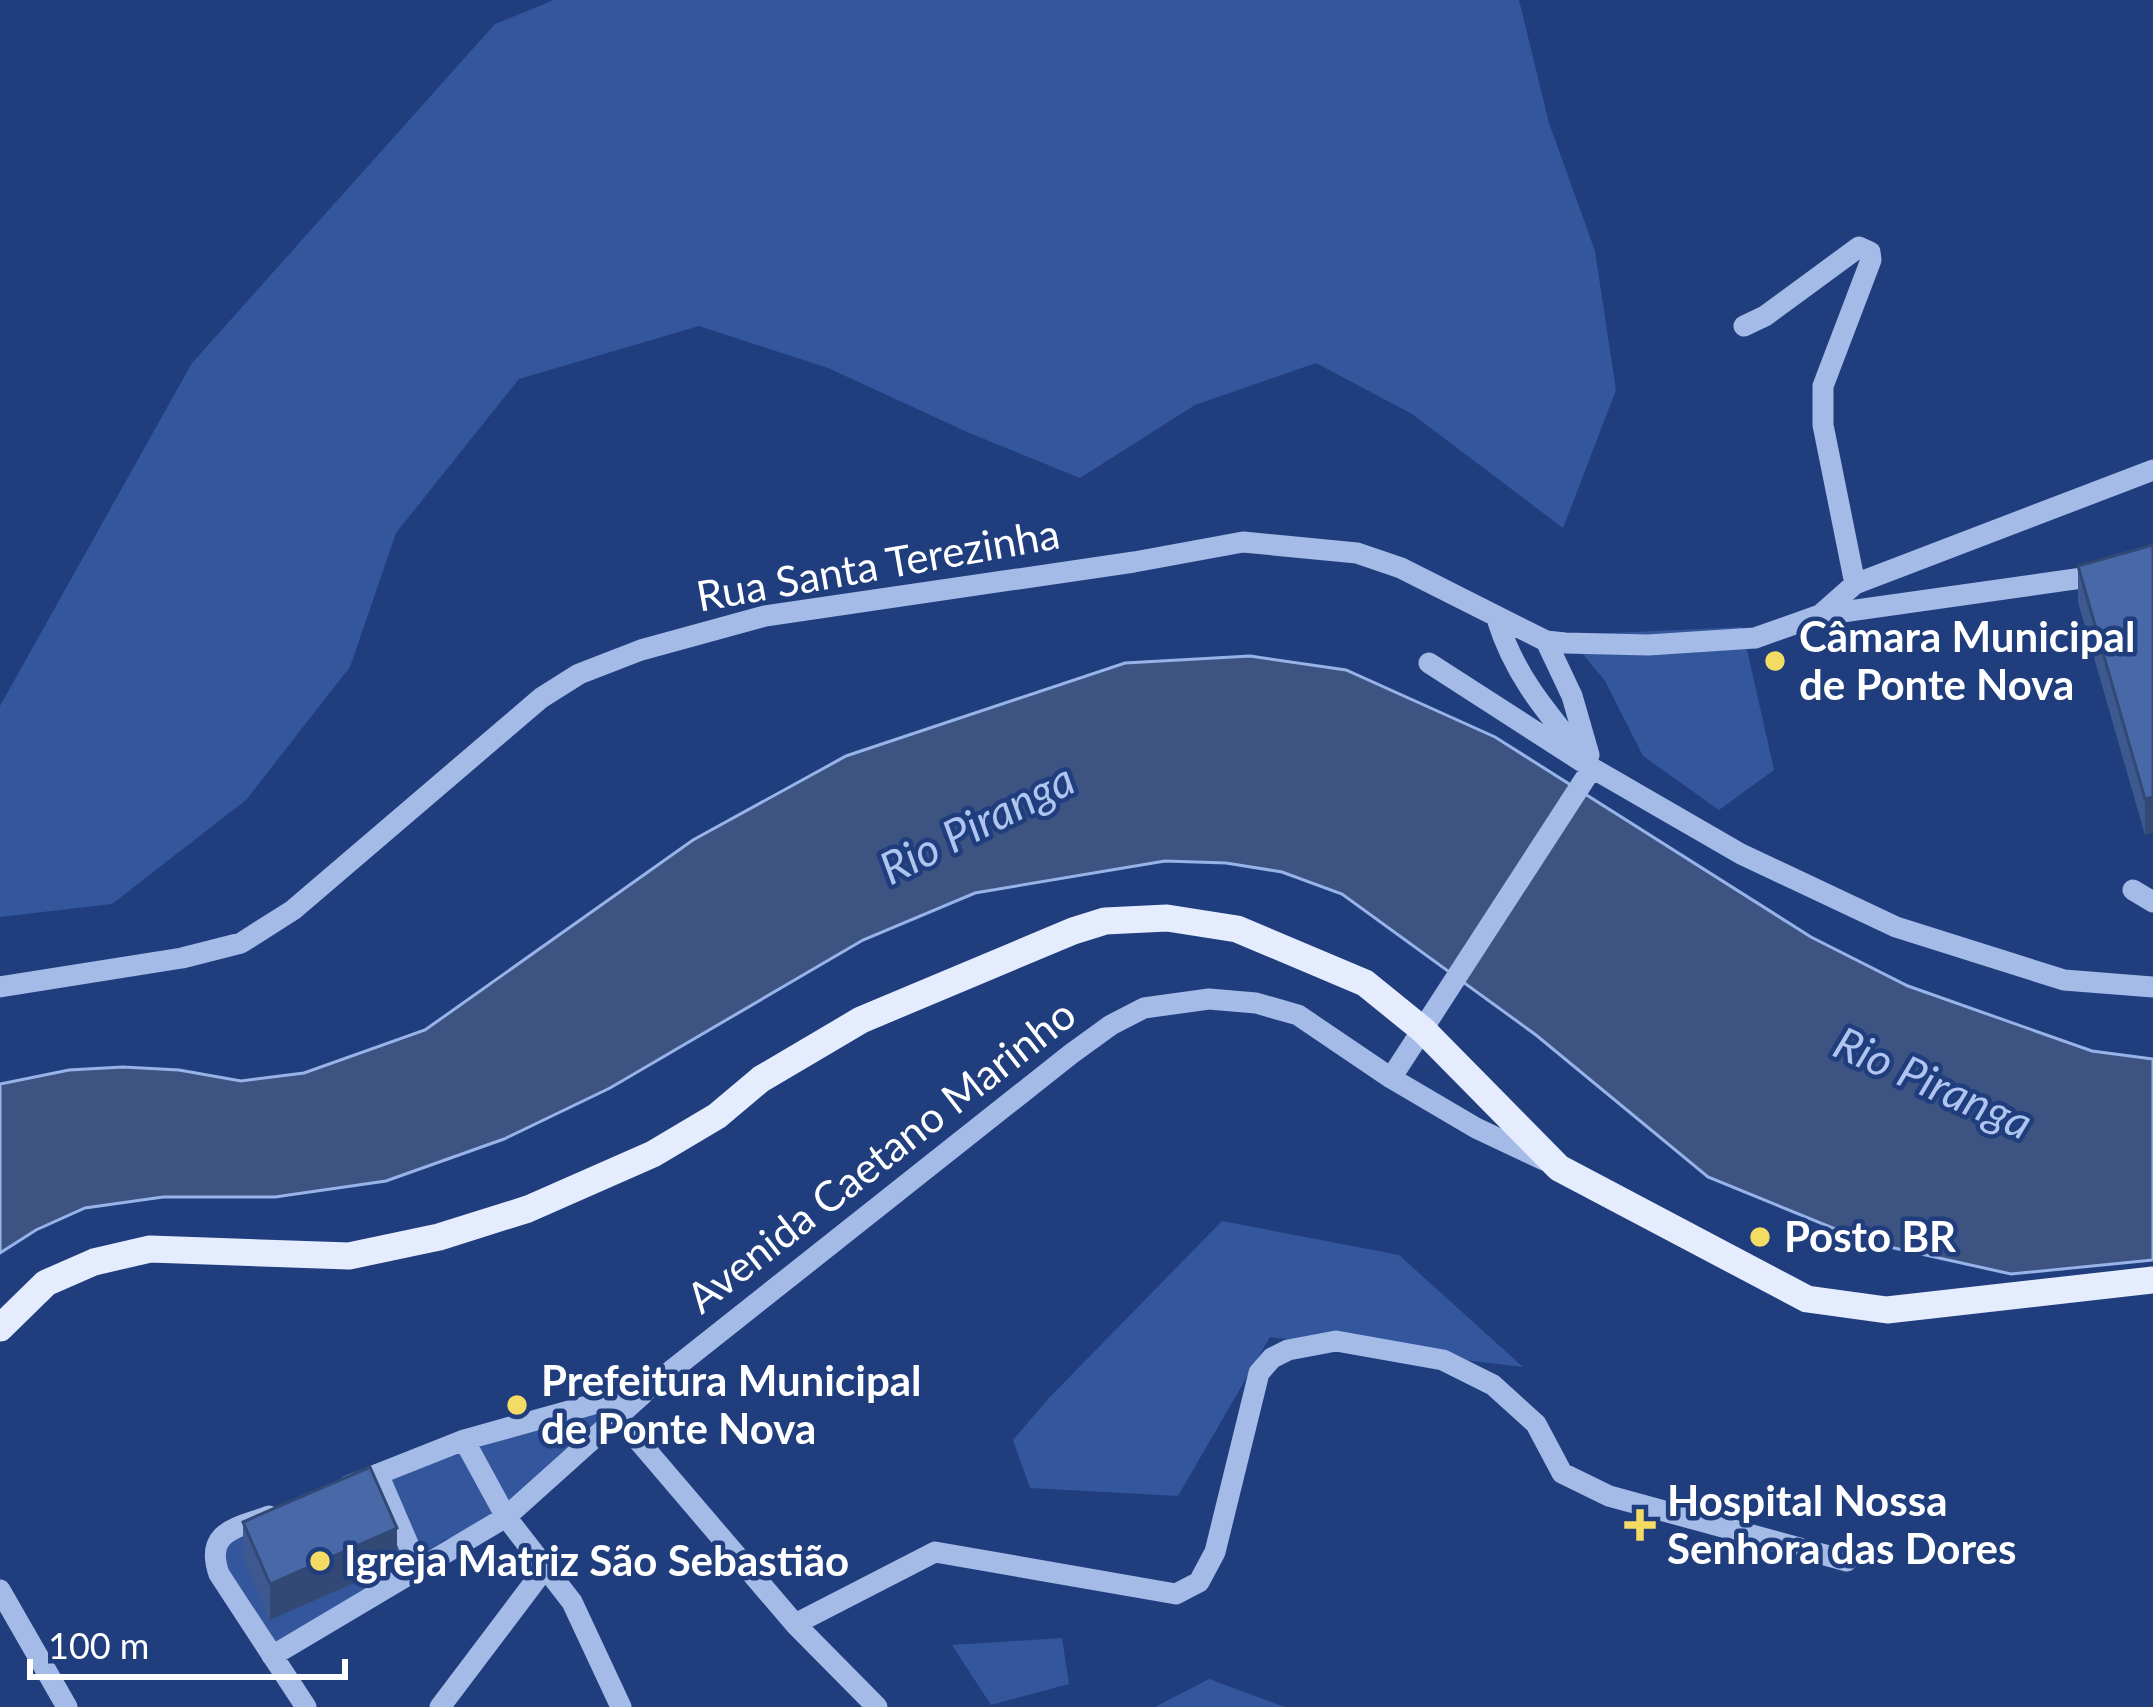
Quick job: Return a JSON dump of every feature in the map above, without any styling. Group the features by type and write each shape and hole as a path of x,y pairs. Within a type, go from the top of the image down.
{"main road":[{"path":"0,1328 46,1282 94,1262 150,1250 349,1256 439,1238 528,1209 653,1154 718,1116 761,1078 861,1019 1073,931 1106,921 1167,918 1237,928 1365,983 1423,1030 1559,1168 1807,1299 1887,1310 2153,1280"}],"street":[{"path":"1744,326 1765,316 1859,247 1870,252 1823,386 1823,425 1855,584"},
{"path":"1820,615 1855,584 2153,470"},
{"name":"Rua Santa Terezinha","path":"0,987 182,958 241,943 293,910 541,698 579,674 641,650 765,616 1243,542 1357,553 1401,568 1546,641"},
{"path":"1391,1078 1589,774 1572,695 1546,641 1648,645 1755,638 1820,615 2153,568"},
{"path":"1497,619 1508,656 1589,774"},
{"path":"1429,663 1589,774 1896,928 2064,980 2153,987"},
{"name":"Avenida Caetano Marinho","path":"272,1656 216,1566 216,1543 224,1534 464,1440 648,1389 1071,1054 1128,1015 1188,1000 1256,1003 1298,1015 1476,1128 1559,1168"},
{"path":"795,1624 935,1552 1176,1594 1199,1582 1215,1552 1259,1372 1288,1350 1336,1341 1443,1360 1493,1385 1535,1424 1562,1473 1609,1496 1847,1561"},
{"path":"306,1707 272,1656 506,1517 648,1389"},
{"path":"619,1418 795,1624 877,1707"},
{"path":"464,1440 506,1517 572,1602 621,1707"},
{"path":"378,1474 418,1567"},
{"path":"440,1707 545,1568"},
{"path":"0,1590 67,1707"}],"shaded area":[{"path":"554,0 1519,0 1549,123 1595,251 1616,390 1563,528 1412,414 1316,363 1195,405 1080,478 828,368 699,326 519,379 396,533 350,667 246,800 112,904 0,917 0,706 192,363 495,24"},
{"path":"1742,627 1774,770 1719,810 1643,756 1605,681 1567,635"},
{"path":"1222,1221 1399,1255 1523,1367 1270,1337 1178,1496 1030,1488 1013,1440"},
{"path":"648,1389 564,1467 457,1538 446,1539 272,1656 215,1560 229,1531"},
{"path":"1062,1638 1069,1684 991,1705 952,1645"},
{"path":"1209,1679 1285,1707 1155,1707"}],"water":[{"name":"Rio Piranga","path":"1250,656 1346,670 1495,737 1811,937 1908,986 2092,1051 2153,1059 2153,1260 2011,1274 1867,1242 1708,1177 1536,1035 1342,894 1282,872 1226,863 1165,861 975,893 863,940 610,1088 504,1139 386,1181 275,1197 163,1197 85,1208 0,1253 0,1084 69,1070 123,1067 179,1070 241,1081 304,1073 425,1030 693,840 846,756 1125,663"}],"building":[{"path":"2153,545 2153,797 2145,799 2078,566"},
{"path":"370,1467 397,1528 270,1584 243,1522"}],"place":[{"name":"Câmara Municipal de Ponte Nova","path":"1775,661"},
{"name":"Posto BR","path":"1760,1237"},
{"name":"Prefeitura Municipal de Ponte Nova","path":"517,1405"},
{"name":"Hospital Nossa Senhora das Dores","path":"1640,1525"},
{"name":"Igreja Matriz São Sebastião","path":"320,1561"}]}
